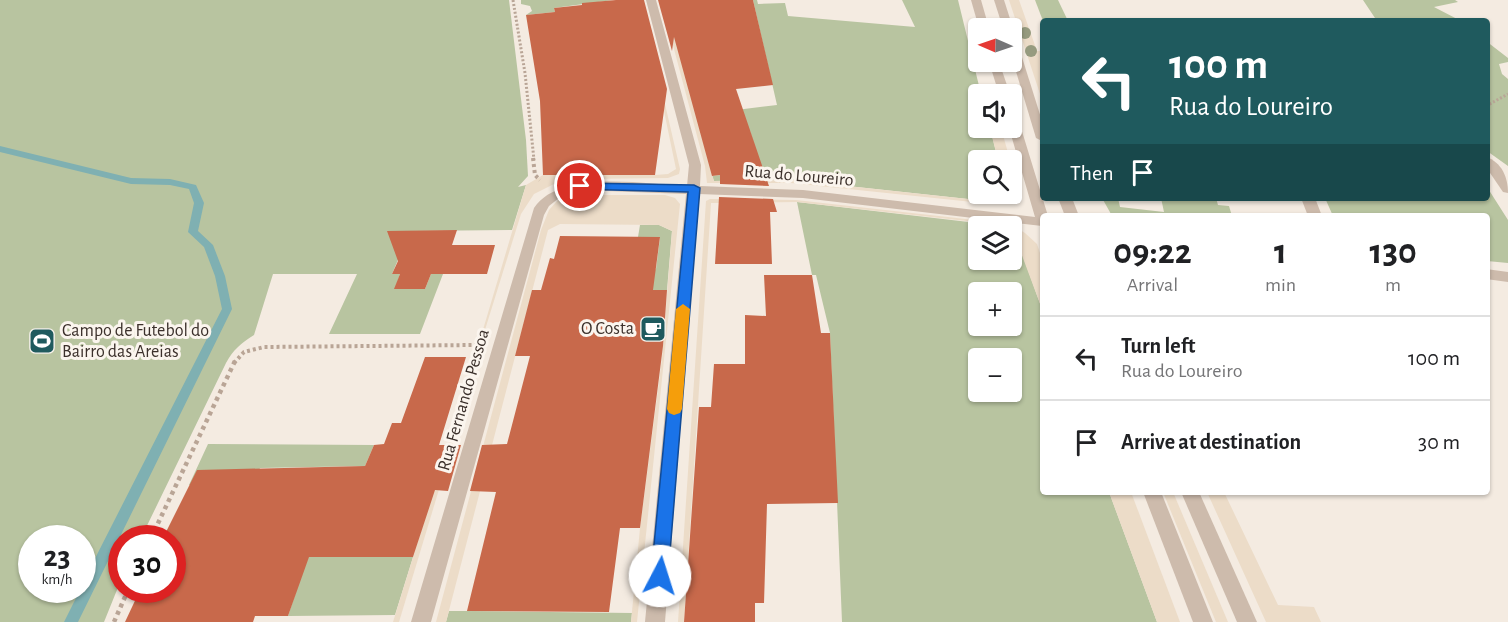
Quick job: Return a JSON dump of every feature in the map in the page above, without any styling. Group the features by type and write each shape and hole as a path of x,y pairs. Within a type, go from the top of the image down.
{"street":[{"path":"651,0 695,165 656,622"},
{"path":"976,0 981,18"},
{"path":"999,0 1005,18"},
{"path":"1022,72 1040,132"},
{"path":"1018,138 1040,213"},
{"path":"1490,164 1508,189"},
{"name":"Rua do Loureiro","path":"552,194 580,186 694,188 803,194 1040,222"},
{"name":"Rua Fernando Pessoa","path":"420,622 537,215 542,204 552,194"},
{"path":"1490,275 1508,277"},
{"path":"1153,495 1203,622"},
{"path":"1191,495 1247,622"}],"path":[{"path":"513,0 525,73 535,175 552,194"},
{"path":"1490,103 1508,94"},
{"path":"158,525 234,363 244,352 264,347 500,345"},
{"path":"114,622 122,603"}],"green space":[{"path":"0,0 509,0 526,140 528,176 518,187 526,185 512,230 410,231 392,274 400,274 395,289 425,289 431,274 443,274 420,334 329,334 357,274 273,274 254,335 231,354 147,525 108,525 108,603 112,603 104,622 0,622"},
{"path":"521,0 613,0 554,8 555,12 526,15 532,11 530,6 521,4"},
{"path":"753,0 757,0 758,4 785,3 788,16 915,27 902,0 958,0 968,41 968,72 976,72 979,84 968,84 968,138 992,138 996,150 968,150 968,199 792,180 714,181 712,176 762,170 750,131 701,137 696,115 777,105"},
{"path":"1035,0 1058,0 1067,18 1042,18"},
{"path":"1363,0 1455,0 1458,2 1434,7 1455,18 1375,18"},
{"path":"1490,44 1508,58 1508,62 1499,64 1502,74 1508,79 1508,166 1490,153"},
{"path":"1490,192 1508,220 1508,263 1490,261 1490,213 1332,213 1326,201 1490,201"},
{"path":"1104,201 1119,201 1120,207 1164,212 1162,201 1217,201 1218,205 1229,206 1231,213 1110,213"},
{"path":"797,202 968,222 968,270 1022,270 1022,253 1040,303 1040,495 1110,495 1157,622 842,622 830,333 816,275 812,275"},
{"path":"640,225 659,225 672,231 667,290 621,290 656,269 660,238 638,237"},
{"path":"208,444 374,445 365,466 260,468 253,485 189,485"},
{"path":"188,557 413,557 395,615 288,616 296,592 186,595"},
{"path":"449,611 632,613 631,622 446,622"}],"shaded area":[{"path":"641,0 680,169 679,174 668,178 581,179 554,184 534,194 521,214 484,333 482,333 526,185 543,175 655,175 668,174 676,169"},
{"path":"661,0 665,0 714,181 792,180 968,199 968,202 791,183 707,183 705,166"},
{"path":"1009,0 1019,0 1037,51 1040,51 1040,94 1022,39 1022,18 1015,18"},
{"path":"992,138 1004,138 1007,150 996,150"},
{"path":"578,195 665,195 675,198 680,204 637,622 631,622 640,528 662,358 672,231 659,225 560,224 548,230 446,622 436,622 541,230 549,210 558,200"},
{"path":"710,199 796,200 968,219 968,221 797,202 711,203 684,622 678,622 706,201"},
{"path":"1022,231 1037,244 1040,253 1040,304 1022,255"},
{"path":"475,357 479,357 399,622 393,622"},
{"path":"1110,495 1132,495 1180,622 1157,622"},
{"path":"1164,495 1174,495 1228,622 1216,622"},
{"path":"1208,495 1225,495 1278,605 1314,607 1321,622 1266,622"}],"building":[{"path":"644,0 667,89 655,175 543,175 540,101 526,15 555,12 554,8 582,5 582,3"},
{"path":"658,0 753,0 773,85 736,89 769,186 720,184 720,175 712,176 674,37 672,51"},
{"path":"719,197 773,199 777,212 770,212 772,264 715,264"},
{"path":"457,230 452,245 495,245 487,274 431,274 425,289 394,289 400,274 392,274 398,261 387,231"},
{"path":"560,236 660,237 653,290 667,290 663,346 640,528 620,528 609,612 467,611 496,492 470,491 482,445 507,444 530,356 515,356 532,290 541,290 550,258 554,259"},
{"path":"764,275 812,275 821,333 830,333 838,503 767,504 764,603 755,603 755,622 684,622 699,407 711,407 714,364 745,364 745,315 766,316"},
{"path":"425,357 466,357 439,445 461,445 448,491 435,490 413,557 309,557 288,616 255,616 253,622 125,622 134,603 186,603 186,525 170,525 197,470 365,466 374,445 384,444 392,423 401,423"}],"waterway":[{"path":"0,149 131,181 170,182 193,187 199,203 193,232 208,245 220,276 227,309 71,622"}],"slow traffic":[{"path":"674,409 683,309"}],"place":[{"name":"O Costa","path":"653,329"},
{"name":"Campo de Futebol do Bairro das Areias","path":"42,341"}],"route":[{"path":"580,186 694,188 660,576"}]}
